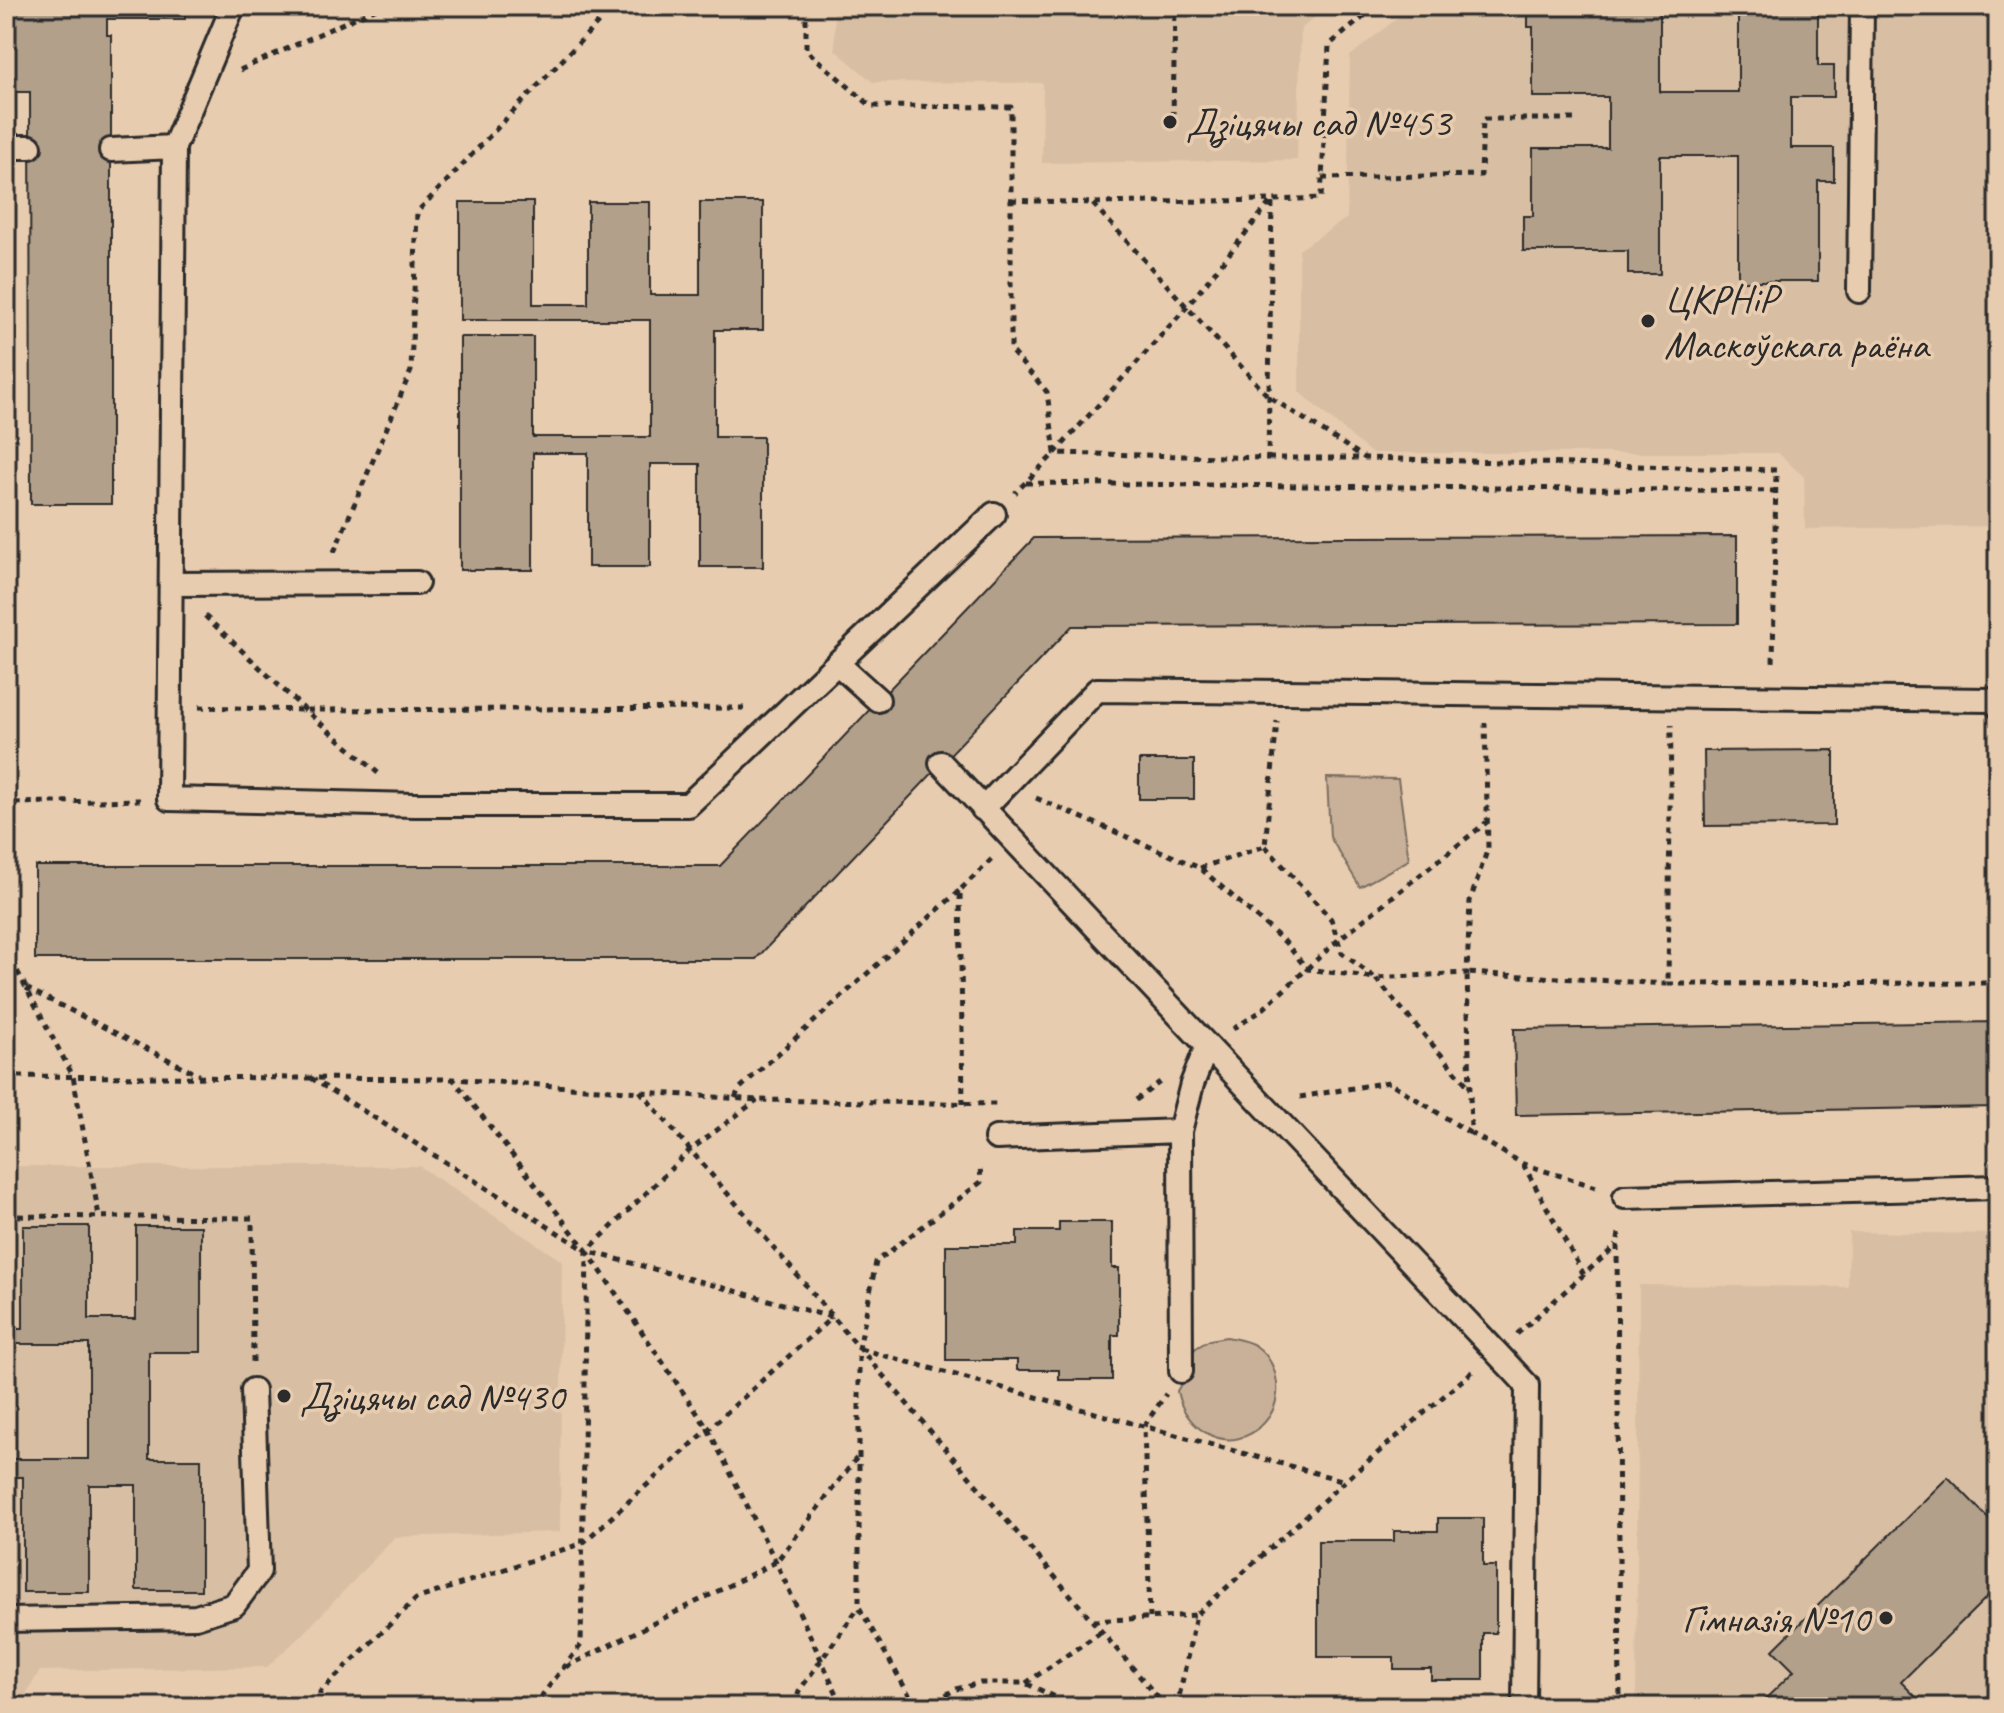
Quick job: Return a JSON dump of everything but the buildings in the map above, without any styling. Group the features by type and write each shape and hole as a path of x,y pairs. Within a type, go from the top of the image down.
{"lane":[{"path":"233,6 174,147 169,799 415,805 688,805 994,514"},
{"path":"1859,291 1862,6"},
{"path":"6,147 30,147"},
{"path":"111,150 174,147"},
{"path":"172,584 417,583"},
{"path":"837,663 878,700"},
{"path":"983,809 1097,690 1992,700 1998,706"},
{"path":"941,763 1527,1385 1524,1707"},
{"path":"1181,1371 1180,1131 1192,1084 1207,1046"},
{"path":"988,1144 1180,1131"},
{"path":"1625,1197 1998,1187"},
{"path":"6,1620 196,1617 234,1605 259,1571 253,1390"}],"path":[{"path":"198,89 381,6"},
{"path":"321,583 411,371 417,212 614,6"},
{"path":"806,6 806,50 871,106 1011,107 1011,351 1047,392 1055,453"},
{"path":"1173,117 1175,6"},
{"path":"1011,200 1093,203 1321,198 1329,45 1377,6"},
{"path":"1322,178 1481,175 1483,119 1578,119"},
{"path":"994,514 1055,453 1186,308 1272,200"},
{"path":"1268,458 1272,200"},
{"path":"1093,203 1268,396 1365,458"},
{"path":"1055,453 1776,470 1772,699"},
{"path":"1026,483 1776,491"},
{"path":"172,584 305,710 415,805"},
{"path":"1280,692 1265,846 1331,919 1342,953 1375,978 1470,1087"},
{"path":"1471,1133 1467,973 1470,901 1488,848 1484,694"},
{"path":"1668,984 1672,696"},
{"path":"170,706 305,710 790,707"},
{"path":"1005,785 1200,868 1285,942 1307,969 1375,978 1467,973 1668,984 1998,983"},
{"path":"6,810 12,803 169,799"},
{"path":"1207,1046 1261,1011 1338,940 1487,822"},
{"path":"735,1098 739,1089 1012,840"},
{"path":"1200,868 1265,846"},
{"path":"960,890 963,1104"},
{"path":"6,950 73,1076 99,1216"},
{"path":"25,987 204,1077"},
{"path":"6,1076 453,1079 758,1100 1010,1104"},
{"path":"311,1078 587,1251 832,1317"},
{"path":"453,1079 587,1251 708,1429 776,1562 843,1707"},
{"path":"1128,1106 1162,1080"},
{"path":"1261,1104 1389,1082 1523,1164 1625,1197 1617,1245 1620,1707"},
{"path":"640,1091 1166,1707"},
{"path":"533,1707 581,1645 587,1251 689,1151 758,1100"},
{"path":"980,1104 980,1119"},
{"path":"916,1707 859,1607 859,1349 876,1262 981,1182 988,1144"},
{"path":"1523,1164 1584,1275"},
{"path":"6,1216 252,1218 253,1390"},
{"path":"1514,1337 1617,1245"},
{"path":"320,1707 320,1692 416,1599 583,1543 832,1317"},
{"path":"859,1349 1345,1481"},
{"path":"1177,1707 1196,1615 1345,1481 1496,1352"},
{"path":"1150,1618 1144,1426 1181,1371"},
{"path":"563,1669 776,1562 859,1454"},
{"path":"795,1707 799,1691 859,1607"},
{"path":"1093,1621 1196,1615"},
{"path":"1025,1683 1101,1632"},
{"path":"925,1707 956,1689 980,1683 1025,1683 1077,1707"}],"shaded area":[{"name":"Дзіцячы сад №453","path":"834,6 1328,6 1301,29 1297,160 1042,163 1043,83 873,82 835,50"},
{"name":"ЦКРНіР Маскоўскага раёна","path":"1412,6 1998,6 1998,526 1805,529 1804,477 1778,453 1371,453 1299,392 1299,250 1347,218 1350,56"},
{"path":"1327,778 1398,779 1409,860 1360,887 1330,837"},
{"name":"Дзіцячы сад №430","path":"6,1166 419,1166 562,1261 560,1532 395,1537 303,1634 267,1667 40,1671 18,1707 6,1707"},
{"path":"1849,1232 1998,1234 1998,1707 1636,1707 1639,1285 1848,1287"},
{"path":"1226,1337 1245,1341 1264,1353 1275,1372 1277,1383 1271,1414 1251,1433 1238,1439 1211,1436 1199,1428 1189,1418 1177,1391 1184,1379 1185,1360 1196,1348 1210,1340"}],"place":[{"name":"Дзіцячы сад №453","path":"1170,122"},
{"name":"ЦКРНіР Маскоўскага раёна","path":"1648,321"},
{"name":"Дзіцячы сад №430","path":"284,1396"},
{"name":"Гімназія №10","path":"1886,1618"}]}
